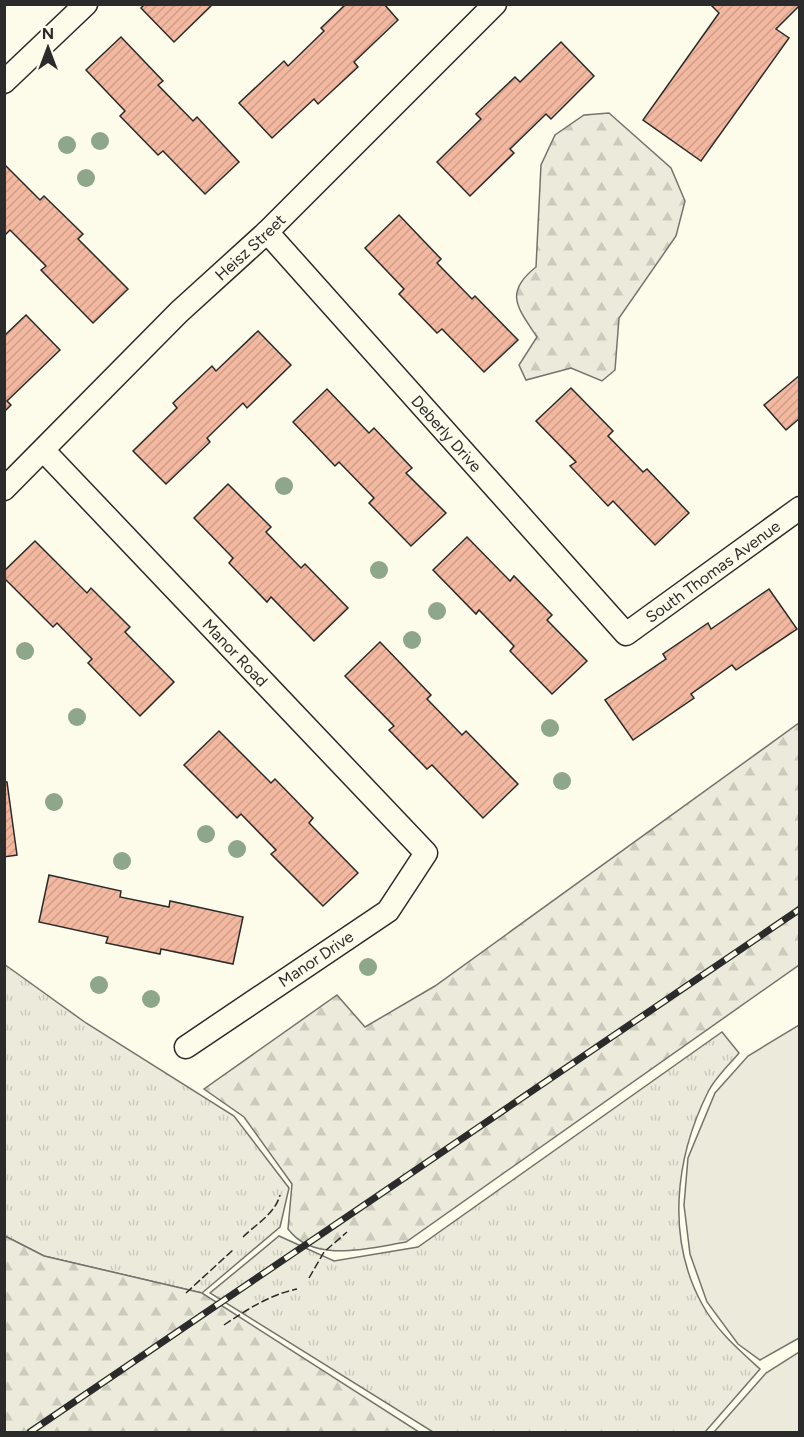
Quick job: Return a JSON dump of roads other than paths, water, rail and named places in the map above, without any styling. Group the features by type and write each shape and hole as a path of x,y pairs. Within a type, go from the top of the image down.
{"street":[{"path":"4,82 86,4"},
{"name":"Heisz Street","path":"4,489 179,312 267,232 495,4"},
{"name":"Deberly Drive","path":"267,232 626,634"},
{"name":"Manor Road","path":"44,451 426,853"},
{"name":"South Thomas Avenue","path":"626,634 800,508"},
{"name":"Manor Drive","path":"186,1047 388,910 426,853"}],"railway":[{"path":"30,1432 800,909"}]}
